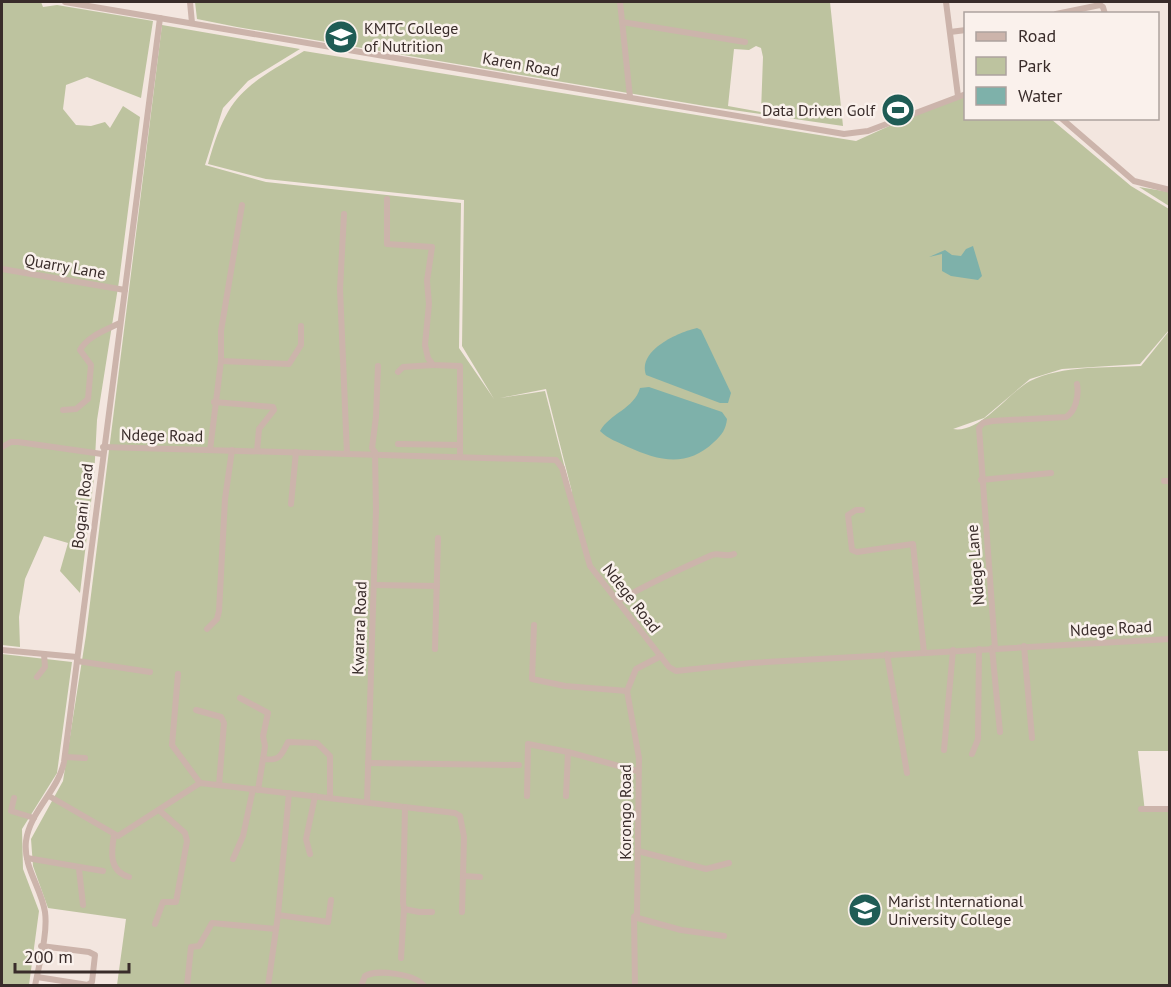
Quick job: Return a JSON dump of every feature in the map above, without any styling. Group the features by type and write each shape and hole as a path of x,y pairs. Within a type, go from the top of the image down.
{"street":[{"name":"Karen Road","path":"65,2 850,134 878,128 964,94"},
{"path":"190,2 192,23"},
{"path":"620,2 630,97"},
{"path":"946,2 958,96"},
{"path":"1066,12 1100,5 1104,12"},
{"name":"Bogani Road","path":"35,986 44,909 27,858 27,835 34,818 61,775 65,756 160,18"},
{"path":"622,22 745,42"},
{"path":"950,32 964,30"},
{"path":"1063,120 1134,181 1170,190"},
{"path":"387,200 387,244 432,246 425,345 428,358 433,365"},
{"path":"210,450 214,402 221,361 221,331 242,205"},
{"path":"344,214 341,336 347,454"},
{"name":"Quarry Lane","path":"2,269 125,290"},
{"path":"63,410 76,409 88,399 91,364 80,350 82,346 94,336 120,323"},
{"path":"221,361 289,364 300,345 301,326"},
{"name":"Kwarara Road","path":"367,802 374,585 375,455 372,448 378,366"},
{"path":"398,372 403,367 460,366 460,457"},
{"name":"Ndege Lane","path":"1000,732 977,434 981,425 992,421 1066,417 1072,413 1078,395 1077,384"},
{"path":"214,402 273,407 274,410 259,429 257,451"},
{"name":"Ndege Road","path":"2,447 10,442 18,442 103,451 232,450 558,461 587,560 674,671 751,663 887,654 1170,639"},
{"path":"398,444 460,445"},
{"path":"207,629 217,619 219,611 225,499 232,450"},
{"path":"291,504 296,452"},
{"path":"981,480 1051,473"},
{"path":"862,510 856,510 848,515 852,550 858,552 913,543 924,653"},
{"path":"435,649 438,538"},
{"path":"618,601 651,582 715,554 728,556 734,554"},
{"path":"374,585 437,586"},
{"path":"534,625 532,679 565,686 627,691 636,669 661,657"},
{"path":"1024,646 1032,738"},
{"path":"972,753 978,739 979,649"},
{"path":"2,650 44,654 150,672"},
{"path":"944,750 953,650"},
{"path":"37,677 45,667 44,654"},
{"path":"887,654 907,773"},
{"path":"178,674 172,745 200,783"},
{"name":"Korongo Road","path":"627,691 639,758 637,914 634,917 635,986"},
{"path":"233,859 243,836 263,759 267,710 250,705 240,698"},
{"path":"196,710 221,717 224,723 219,785"},
{"path":"263,759 277,760 282,757 289,742 322,746 330,756 330,798"},
{"path":"527,796 528,744 638,771"},
{"path":"566,796 568,752"},
{"path":"65,756 85,758"},
{"path":"368,763 519,765"},
{"path":"49,796 114,835 121,836 200,783 367,802 460,816 464,837 462,912"},
{"path":"268,986 278,915 289,793"},
{"path":"310,854 306,839 315,796"},
{"path":"14,798 11,811 34,818"},
{"path":"401,958 405,807"},
{"path":"1141,809 1170,809"},
{"path":"155,924 163,902 176,902 187,841 181,828 159,810"},
{"path":"114,835 114,866 118,873 129,877"},
{"path":"638,851 706,869 729,863"},
{"path":"27,858 79,869 103,871"},
{"path":"79,869 83,905"},
{"path":"463,876 480,877"},
{"path":"278,915 326,922 331,900"},
{"path":"404,909 432,912"},
{"path":"634,917 681,930 724,936"},
{"path":"187,986 191,947 199,946 212,923 276,929"},
{"path":"37,977 84,985 92,982 95,955 89,952 41,946"},
{"path":"361,986 365,976 374,973 416,979 424,986"}],"green space":[{"path":"2,2 41,2 43,7 57,5 153,21 141,98 87,77 66,85 63,109 76,125 91,126 105,122 110,128 123,106 140,117 119,281 97,420 94,478 80,593 60,571 68,543 44,536 25,579 19,617 20,647 2,645"},
{"path":"195,2 830,2 843,126 705,106 197,19","holes":["756,46 761,48 763,57 761,112 728,106 734,49 749,50"]},
{"path":"162,25 300,49 248,81 223,108 205,165 266,182 461,203 459,348 494,399 462,346 464,200 266,179 208,164 215,140 231,107 241,94 266,74 304,51 856,141 949,99 964,97 964,120 1052,120 1131,186 1169,209 1169,330 1140,364 1062,369 1030,379 984,418 953,429 963,429 973,425 983,419 1021,387 1043,376 1084,368 1141,366 1169,331 1169,751 1138,751 1145,812 1169,812 1169,985 117,985 126,919 48,908 33,866 31,839 63,781 86,635","holes":["546,389 571,492 545,391 500,398"]},
{"path":"1139,187 1169,192 1169,206"},
{"path":"2,654 72,662 57,773 22,829 23,869 39,911 29,985 2,986"}],"water":[{"path":"973,246 982,276 978,280 951,276 942,271 942,254 929,257 945,250 952,255 961,256 966,249"},
{"path":"697,328 701,330 731,393 728,403 720,403 646,375 645,366 653,350 671,338"},
{"path":"649,387 722,412 727,419 723,432 694,456 672,460 639,452 600,431 633,401 640,388"}],"place":[{"name":"KMTC College of Nutrition","path":"341,37"},
{"name":"Data Driven Golf","path":"898,110"},
{"name":"Marist International University College","path":"865,910"}]}
